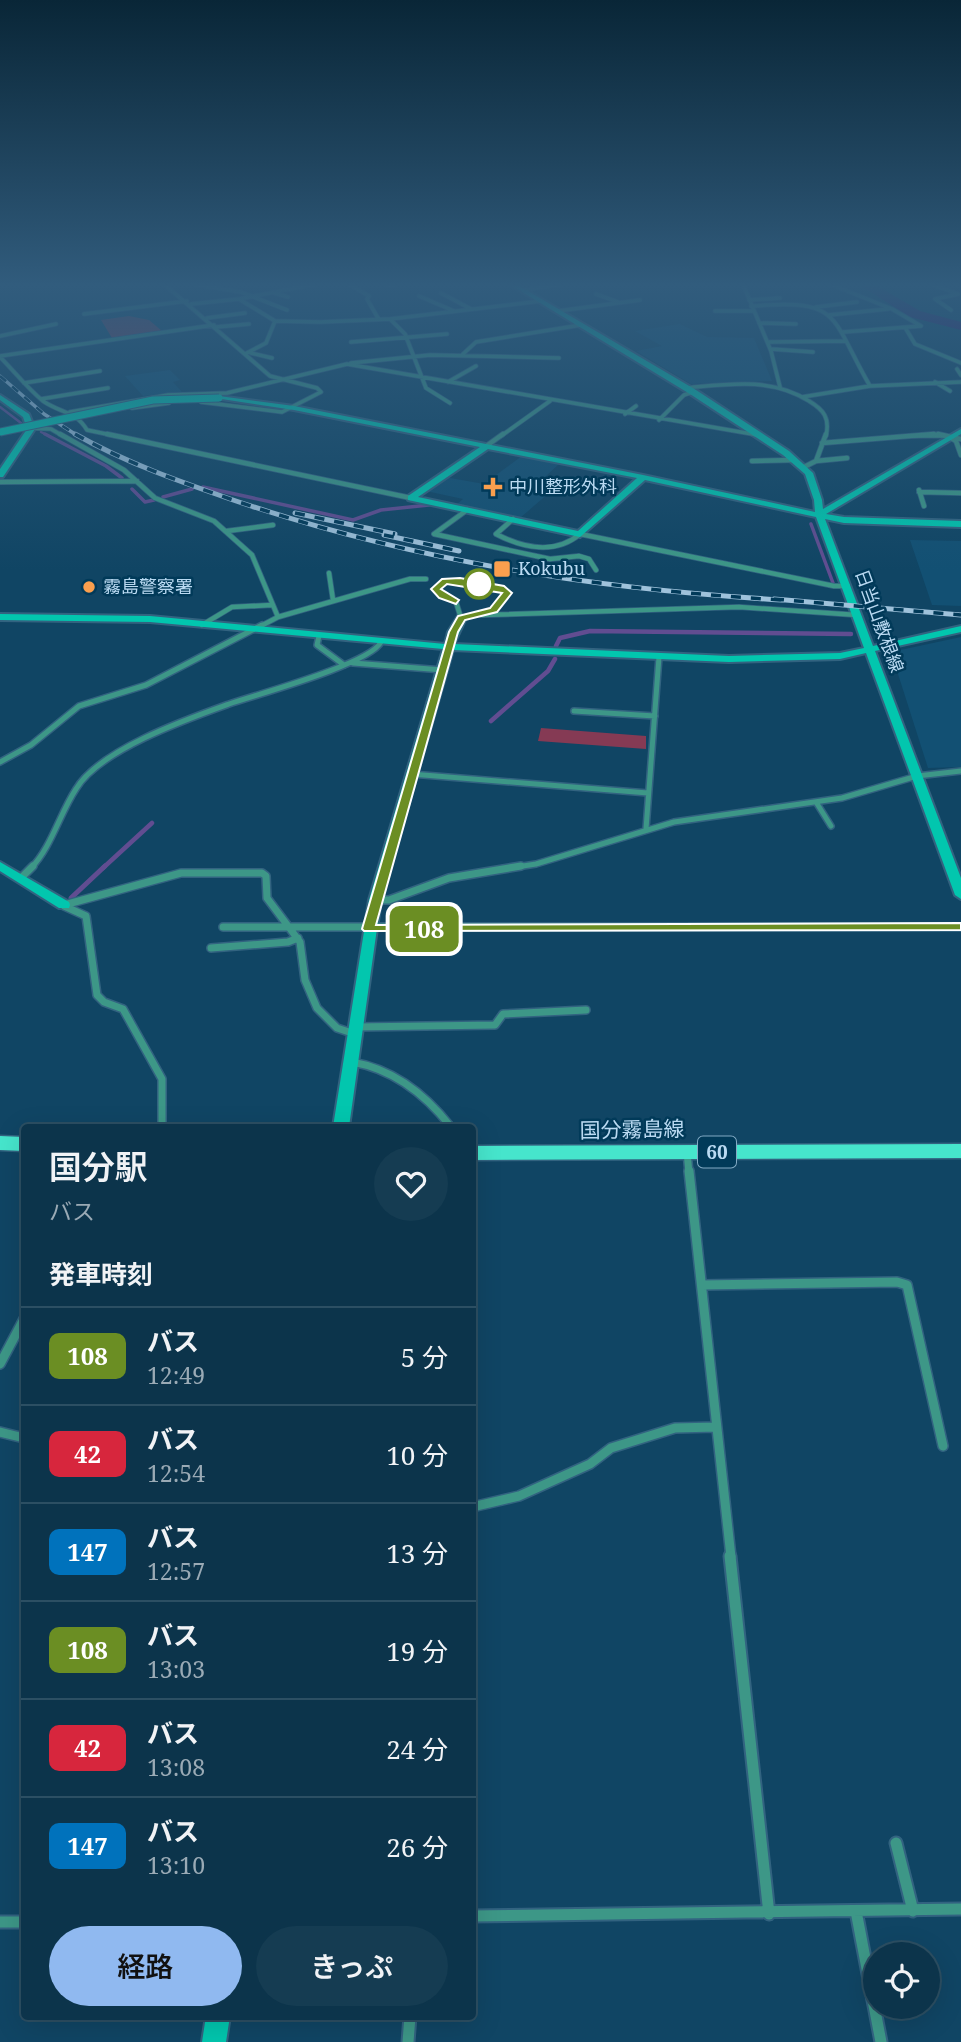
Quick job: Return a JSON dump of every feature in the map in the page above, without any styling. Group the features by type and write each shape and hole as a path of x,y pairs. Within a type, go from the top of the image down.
{"main road":[{"path":"0,1143 21,1144"},
{"name":"国分霧島線","path":"476,1153 961,1152"}],"street":[{"path":"21,379 58,411 70,412 167,395 227,393 281,379"},
{"path":"24,383 47,379"},
{"path":"421,379 428,390 450,403"},
{"path":"429,379 759,435"},
{"path":"447,382 452,379"},
{"path":"672,379 804,467 816,461 848,458"},
{"path":"780,387 781,379"},
{"path":"866,379 870,386"},
{"path":"893,379 900,384"},
{"path":"945,381 950,379"},
{"path":"80,418 182,402 233,404 282,412 294,408 320,390 278,380"},
{"path":"802,397 870,386 934,381 961,382"},
{"path":"934,381 950,391"},
{"path":"659,420 690,390 732,385 780,387 802,397 827,416 829,424 816,461"},
{"path":"41,399 108,388"},
{"path":"0,397 26,416 31,429"},
{"path":"0,430 153,400 219,398 294,408 844,520 961,524"},
{"path":"411,498 550,401"},
{"path":"625,414 636,406"},
{"path":"70,412 80,418 84,428 91,431 580,534 834,586 848,586"},
{"path":"0,475 31,429"},
{"path":"0,430 51,429 124,470 155,498 214,521 252,555 278,617"},
{"path":"819,515 948,436 961,431"},
{"path":"822,443 937,435 961,439"},
{"path":"948,436 956,441 961,454"},
{"path":"752,461 796,460"},
{"name":"日当山敷根線","path":"804,467 818,500 819,515 848,586 961,895"},
{"path":"513,520 496,534 551,549 573,542 643,477"},
{"path":"0,482 137,481"},
{"path":"924,506 919,491 961,493"},
{"path":"467,510 434,534 550,559 579,556 589,559 596,570"},
{"path":"227,531 273,525"},
{"path":"329,573 333,600"},
{"path":"0,762 31,745 79,706 146,685 278,617 410,579 426,579"},
{"path":"341,1124 375,900 411,774 461,618 456,602 442,596 436,589 445,581 500,588 507,593 494,610 482,615"},
{"path":"202,625 232,607 272,605"},
{"path":"461,618 482,615 739,607 857,615"},
{"path":"0,617 98,617 450,647 659,657 803,659 871,650 961,629"},
{"path":"319,636 317,645 344,665"},
{"path":"20,878 36,863 76,786 122,751 152,734 352,662 377,650 381,642"},
{"path":"646,829 659,657"},
{"path":"352,662 443,670"},
{"path":"574,711 655,716"},
{"path":"375,900 389,900 449,878 536,864 646,829 691,818 842,798 917,776 961,771"},
{"path":"411,774 648,793"},
{"path":"816,802 831,826"},
{"path":"0,866 86,916 92,929 94,990 103,1002 123,1009 162,1079 162,1124"},
{"path":"64,905 181,873 262,873 266,876 267,898 298,938 305,980 317,1008 337,1028 355,1030 495,1025 503,1014 586,1010"},
{"path":"223,927 961,927"},
{"path":"211,948 288,942 298,938"},
{"path":"351,1062 370,1063 433,1103 449,1124"},
{"path":"687,1152 769,1914"},
{"path":"702,1285 897,1282 907,1285 943,1447"},
{"path":"0,1364 21,1327"},
{"path":"476,1506 519,1496 590,1464 611,1448 675,1428 716,1427"},
{"path":"0,1432 21,1437"},
{"path":"896,1843 913,1910"},
{"path":"476,1916 769,1914 961,1909"},
{"path":"856,1911 881,2042"},
{"path":"0,1922 21,1922"},
{"path":"214,2042 217,2020"},
{"path":"408,2042 410,2020"}],"shaded area":[{"path":"128,379 180,380 173,382 182,392 143,396"},
{"path":"683,379 772,381 691,384"},
{"name":"中川整形外科","path":"522,456 559,464 546,476 564,480 520,518 456,505 463,499 426,491 445,477 484,484"},
{"path":"910,540 961,541 961,606 932,605"},
{"path":"961,637 961,767 928,768 891,652"},
{"path":"541,728 646,736 646,749 538,741"}],"waterway":[{"path":"0,407 21,423"},
{"path":"41,432 45,434"},
{"path":"45,434 49,436"},
{"path":"45,434 106,466 122,478"},
{"path":"203,487 353,520 381,510 429,505"},
{"path":"132,489 145,502 154,500"},
{"path":"163,497 192,489"},
{"path":"811,524 833,583"},
{"path":"556,646 560,638 590,631 851,634"},
{"path":"491,721 548,671 555,659"},
{"path":"103,868 152,823"},
{"path":"71,898 105,866"}],"railway":[{"path":"4,379 44,414 78,436"},
{"path":"75,434 134,463 236,501 303,522 437,556 574,580 782,600"},
{"path":"295,513 395,534"},
{"path":"384,535 459,551"},
{"path":"774,599 961,615"}],"bus line":[{"name":"108","path":"456,602 442,596 436,589 445,581 460,581 500,588 507,593 494,610 461,618 453,632 375,900 369,929 560,926 961,927"}],"place":[{"name":"中川整形外科","path":"493,487"},
{"name":"Kokubu","path":"502,569"},
{"name":"霧島警察署","path":"89,587"}]}
